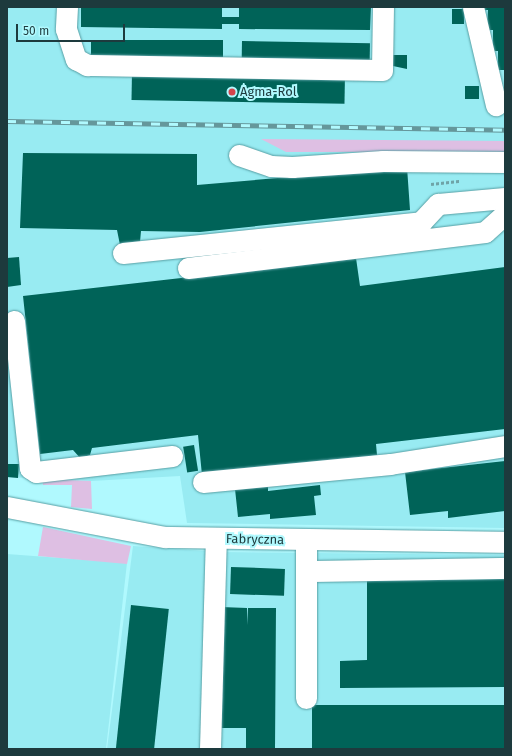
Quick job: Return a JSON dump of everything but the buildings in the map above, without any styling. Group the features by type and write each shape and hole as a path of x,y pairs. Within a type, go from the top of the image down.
{"street":[{"path":"67,7 66,29 76,59 87,65 382,70 383,7"},
{"path":"473,7 496,105"},
{"path":"239,155 271,166 292,167 406,160 505,162"},
{"path":"123,253 420,222 438,204 505,198"},
{"path":"188,268 485,232 505,214"},
{"path":"14,321 30,468 36,472 172,456"},
{"path":"203,482 390,464 505,446"},
{"name":"Fabryczna","path":"7,507 165,537 216,540 505,542"},
{"path":"210,749 216,540"},
{"path":"306,541 306,698"},
{"path":"307,571 505,568"}],"shaded area":[{"path":"7,7 505,7 505,145 287,152 355,152 505,160 505,528 187,523 180,476 91,481 7,477"},
{"path":"261,139 505,141 505,160 355,152 286,152"},
{"path":"42,479 91,481 92,509 71,507 72,485 43,485"},
{"path":"43,527 131,546 127,564 38,556"},
{"path":"133,546 218,552 505,555 505,749 107,749"},
{"path":"7,554 127,563 106,749 7,749"}],"railway":[{"path":"7,121 505,130"}],"place":[{"name":"Agma-Rol","path":"232,92"}]}
